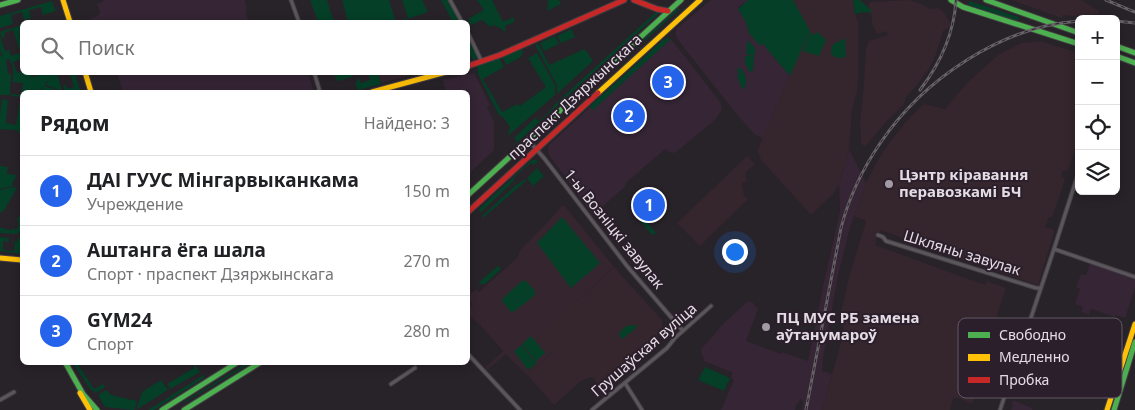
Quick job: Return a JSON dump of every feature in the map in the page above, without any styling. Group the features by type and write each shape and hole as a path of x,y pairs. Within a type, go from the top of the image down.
{"main road":[{"path":"0,6 18,0"},
{"path":"63,0 69,20"},
{"path":"470,65 554,32 624,0"},
{"path":"637,0 657,9 668,11"},
{"name":"праспект Дзяржынскага","path":"470,193 681,0"},
{"name":"праспект Дзяржынскага","path":"470,210 700,0"},
{"path":"951,0 963,7 1075,43"},
{"path":"986,0 1075,32"},
{"path":"1120,48 1135,54"},
{"path":"1120,57 1135,63"},
{"path":"85,75 90,90"},
{"path":"379,90 435,75"},
{"path":"0,258 20,260"},
{"path":"1122,364 1135,324"},
{"path":"1122,384 1135,342"},
{"path":"65,365 90,410"},
{"path":"65,365 97,410"},
{"path":"162,410 233,365"},
{"path":"184,410 256,365"},
{"path":"1107,410 1111,398"},
{"path":"1114,410 1118,398"}],"street":[{"path":"292,0 298,20"},
{"path":"450,0 461,20"},
{"path":"470,37 482,62"},
{"path":"315,75 319,90"},
{"name":"1-ы Возніцкі завулак","path":"528,140 537,149 627,266 683,331"},
{"path":"1031,318 1075,183"},
{"name":"Шкляны завулак","path":"878,235 886,241 938,258 1041,288"},
{"path":"1054,249 1135,277"},
{"name":"Грушаўская вуліца","path":"592,410 670,345 710,306"},
{"path":"470,356 520,410"},
{"path":"391,384 415,368"},
{"path":"625,383 642,410"},
{"path":"0,400 14,392"},
{"path":"1000,410 1004,398"}],"shaded area":[{"path":"104,0 245,0 248,20 92,20 91,18 98,16 100,11 97,4"},
{"path":"711,0 748,0 738,7 739,11 790,76 763,138 755,135 730,106 678,40 675,33 677,28"},
{"path":"793,0 853,0 858,21 857,92 852,111 849,149 839,185 833,194 811,215 761,160 758,152 809,31"},
{"path":"910,0 930,9 939,8 942,10 950,22 950,27 943,31 929,69 906,97 904,104 865,147 861,143 860,122 866,49 869,41 888,35 886,31 877,34 872,24 871,13 868,7 870,2"},
{"path":"1011,0 1081,0 1099,11 1098,14 1063,15 1062,18"},
{"path":"667,38 671,39 721,103 722,109 716,119 675,153 665,149 593,215 549,155 549,145"},
{"path":"1040,41 1075,52 1075,150 1068,171 1063,170 1061,176 1065,179 1059,198 1052,217 1049,217 1045,227 1055,230 1038,285 880,230 875,245 985,285 987,281 1006,288 996,318 958,318 959,398 953,399 950,410 822,410 842,339 844,322 839,320 848,281 866,221 854,216 866,183 879,158 910,117 924,104 945,109 968,82 998,55 1022,43"},
{"path":"474,73 490,105 487,107 494,122 494,150 470,173 470,90 446,90 443,80"},
{"path":"118,75 309,75 313,90 122,90"},
{"path":"379,75 410,75 381,83"},
{"path":"849,149 866,183 850,227 839,271 822,371 832,374 822,410 802,410 803,401 800,398 795,410 721,410 734,380 731,377 733,373 704,361 701,349 725,322 749,301 758,309 746,341 781,354 782,352 808,361 840,211 839,185"},
{"path":"747,156 755,164 745,173 747,181 742,183 744,196 748,199 700,246 677,223"},
{"path":"564,205 614,267 536,338 550,354 527,375 506,354 487,370 485,368 503,351 470,316 470,307 473,305 470,301 470,294 476,289 479,292 517,258 521,249"},
{"path":"1090,263 1135,279 1135,288 1125,318 1116,315 1115,317 1091,309 1089,315 1081,312 1083,307 1075,304 1080,289 1076,287 1081,274 1086,275"},
{"path":"614,267 662,320 662,331 600,387 592,377 581,381 554,405 527,375 550,354 535,338"},
{"path":"959,398 975,398 972,404"},
{"path":"1013,400 1032,408 1032,410 1011,410"}],"green space":[{"path":"310,0 327,0 333,20 317,20"},
{"path":"342,0 389,0 395,20 347,20"},
{"path":"402,0 422,0 428,12 402,20 408,18"},
{"path":"441,0 448,0 459,20 452,20"},
{"path":"477,0 492,0 503,22 514,17 514,22 505,26 506,30 504,32 493,25 490,27 482,20 471,25 468,19 484,10"},
{"path":"548,0 559,0 561,4 547,11"},
{"path":"748,0 793,0 810,31 790,76 763,44 759,45 749,33 746,22 738,9"},
{"path":"853,0 860,0 870,9 871,13 855,14"},
{"path":"52,1 56,11 43,15 41,7 29,10 31,18 24,20 22,12 11,15 13,24 0,28 0,16"},
{"path":"970,1 1019,17 1018,21 968,5"},
{"path":"678,8 680,9 589,91 587,90"},
{"path":"656,12 659,13 510,149 517,141 514,138 535,118 539,121 555,104"},
{"path":"20,26 20,49 13,30 4,33 5,37 2,38 0,32"},
{"path":"571,29 575,37 561,43 557,36"},
{"path":"810,32 813,35 818,32 826,40 819,56 803,51"},
{"path":"0,35 5,51 9,50 11,56 20,53 20,59 13,62 15,66 13,67 9,59 6,60 8,74 11,74 10,95 0,95 0,55 3,56 0,50"},
{"path":"555,36 559,44 544,51 540,43"},
{"path":"667,38 671,39 593,110 590,106"},
{"path":"845,38 846,57 838,58 831,55 832,45"},
{"path":"470,41 478,56 473,60 470,54"},
{"path":"748,41 755,49 753,70 751,72 745,63 745,56 752,56 746,54"},
{"path":"538,43 549,65 585,49 593,61 557,94 557,85 535,45"},
{"path":"521,47 523,52 521,57 506,64 502,56"},
{"path":"537,53 555,85 555,95 508,136 510,127 503,117 499,115 478,74 477,65 499,57 504,67 483,79 502,112 517,104 520,106 546,87 528,58"},
{"path":"13,67 15,67 17,73 20,72 20,75 31,75 32,77 58,75 62,90 46,85 51,77 39,90 22,90 23,83 13,82"},
{"path":"740,68 746,78 744,89 737,76 739,75 737,69"},
{"path":"71,75 76,75 80,90 64,90 63,85 65,84 67,89 74,87"},
{"path":"335,75 352,75 352,77 336,80"},
{"path":"369,75 379,75 381,84 358,90 355,83 357,83 357,79 359,78 361,83 370,80"},
{"path":"44,86 57,90 41,90"},
{"path":"11,94 20,95 20,97 11,96"},
{"path":"2,99 8,100 6,123 16,125 20,100 20,133 16,130 0,129"},
{"path":"532,160 538,161 534,165 531,163 515,177 513,182 480,213 480,208"},
{"path":"0,166 8,167 7,174 17,175 12,184 13,186 0,189"},
{"path":"537,168 544,176 533,186 527,178"},
{"path":"525,179 526,181 483,218 482,216"},
{"path":"17,188 3,212 0,212 0,190"},
{"path":"639,213 656,233 652,235 636,216"},
{"path":"20,217 20,230 18,234 0,233 0,228 18,229 19,221 17,220"},
{"path":"562,217 600,263 571,288 537,243"},
{"path":"0,237 9,238 8,242 3,241 3,250 14,251 15,243 10,241 18,242 17,239 20,238 20,254 0,251"},
{"path":"498,266 501,269 485,284 479,282"},
{"path":"522,281 526,281 535,291 535,295 511,312 502,301 503,298"},
{"path":"636,325 637,327 622,339 619,333 626,326"},
{"path":"531,336 545,353 536,361 522,344"},
{"path":"522,345 532,358 525,364 533,358 537,363 528,370 514,351"},
{"path":"74,365 78,365 94,389 103,384 105,387 96,393 90,389"},
{"path":"196,365 200,372 170,389 167,384 194,368"},
{"path":"244,365 248,365 184,403"},
{"path":"705,367 730,378 724,391 698,380"},
{"path":"205,374 204,378 154,410 148,410"},
{"path":"161,380 168,390 136,410 142,392"},
{"path":"106,390 111,395 137,401 134,410 105,407 98,395"}],"railway":[{"path":"920,90 934,70 945,48 955,13 956,0"},
{"path":"1106,0 1135,12"},
{"path":"1120,21 1135,23"},
{"path":"806,410 841,228 857,183 881,142 919,97 942,77 967,60 994,45 1022,33 1050,25 1075,22"}],"traffic: fast":[{"path":"0,5 18,0"},
{"path":"470,193 681,0"},
{"path":"951,0 963,7 1075,43"},
{"path":"986,0 1075,32"},
{"path":"1120,47 1135,53"},
{"path":"1120,57 1135,63"},
{"path":"1122,384 1135,342"},
{"path":"67,365 83,394 97,410"},
{"path":"162,410 233,365"},
{"path":"184,410 256,365"},
{"path":"1114,410 1118,398"}],"traffic: slow":[{"path":"63,0 69,20"},
{"path":"598,93 700,0"},
{"path":"86,75 90,90"},
{"path":"379,90 435,75"},
{"path":"0,258 20,260"},
{"path":"1122,364 1135,324"},
{"path":"80,393 90,410"},
{"path":"1107,410 1111,398"}],"traffic: jam":[{"path":"470,65 500,55 624,0"},
{"path":"634,0 668,11"},
{"path":"470,210 598,93"}],"place":[{"name":"GYM24","path":"668,82"},
{"name":"Аштанга ёга шала","path":"629,116"},
{"name":"Цэнтр кіравання перавозкамі БЧ","path":"889,184"},
{"name":"ДАІ ГУУС Мінгарвыканкама","path":"649,205"},
{"name":"ПЦ МУС РБ замена аўтанумароў","path":"766,327"}]}
